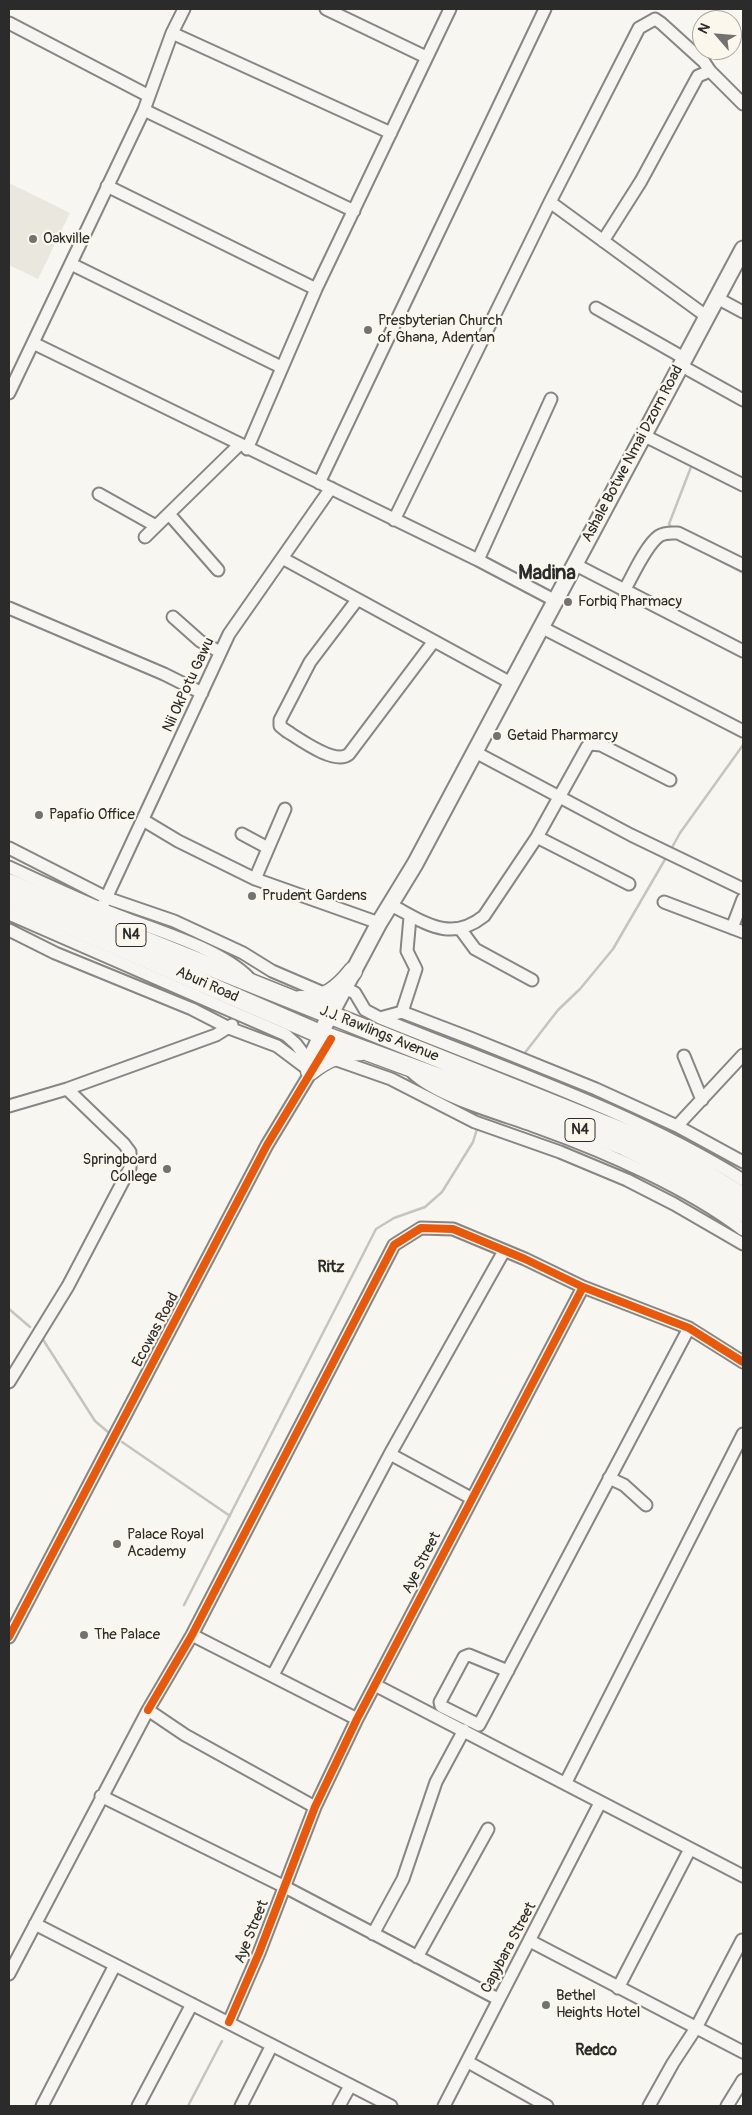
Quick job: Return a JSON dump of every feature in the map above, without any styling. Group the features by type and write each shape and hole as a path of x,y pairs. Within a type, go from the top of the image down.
{"highway":[{"name":"J.J. Rawlings Avenue","path":"9,882 96,921 295,1000 330,1026 400,1042 590,1111 628,1134 683,1160 743,1197"},
{"name":"Aburi Road","path":"9,899 81,938 277,1016 330,1026 366,1051 407,1066"},
{"path":"295,1000 310,1001 328,995 342,985 353,971"},
{"path":"305,1069 345,1052 366,1051"},
{"name":"J.J. Rawlings Avenue","path":"407,1066 622,1145 676,1172 708,1200 743,1213"}],"main road":[{"name":"Ashale Botwe Nmai Dzorn Road","path":"394,903 743,249"},
{"path":"330,1026 353,971 379,923 394,903"},
{"path":"330,1026 351,990 394,903"}],"street":[{"path":"9,393 46,311 71,264 144,110 172,32 184,9"},
{"path":"326,9 426,58"},
{"path":"145,537 243,447 316,288 450,9"},
{"path":"319,483 546,9"},
{"path":"394,520 550,202 639,28 658,14 743,104"},
{"path":"9,24 149,96"},
{"path":"172,32 391,132"},
{"path":"603,241 641,181 698,76 710,71"},
{"path":"144,110 354,211"},
{"path":"107,186 316,288"},
{"path":"550,202 706,316"},
{"path":"71,264 281,367"},
{"path":"717,298 743,312"},
{"path":"596,308 743,400"},
{"path":"33,343 478,560 554,600"},
{"path":"478,560 551,399"},
{"path":"643,435 743,485"},
{"name":"Nii OkPotu Gawu","path":"101,909 220,652 248,606 331,488"},
{"path":"99,494 156,526"},
{"path":"168,514 218,570"},
{"path":"624,591 651,544 659,536 673,533 743,565"},
{"path":"282,558 511,683"},
{"path":"574,564 743,651"},
{"path":"357,600 310,662 280,720 280,726 285,730 330,756 339,758 348,754 434,641"},
{"path":"9,608 164,674 202,693"},
{"path":"173,617 200,640 220,652"},
{"path":"540,627 743,730"},
{"path":"394,903 410,916 428,925 461,930 484,916 537,837 590,744 601,745 670,780"},
{"path":"475,752 743,889"},
{"path":"255,879 285,809"},
{"path":"143,820 178,841 255,879 379,923"},
{"path":"242,834 268,848"},
{"path":"537,837 629,884"},
{"path":"9,848 107,898 174,921 243,953 272,971 328,995"},
{"path":"9,867 101,909 199,948 234,965 255,984"},
{"path":"732,928 743,899"},
{"path":"664,902 743,932"},
{"path":"9,914 81,938 286,1035 296,1044 305,1069"},
{"path":"402,1012 416,969 407,951 410,916"},
{"path":"9,930 56,953 192,1009 229,1028 277,1046 305,1069"},
{"path":"461,930 475,949 532,980"},
{"path":"351,990 355,993 365,1010 380,1018 590,1111 688,1149 743,1180"},
{"path":"380,1018 402,1012 596,1089 677,1126 743,1162"},
{"path":"9,1107 67,1089 216,1035 229,1028 243,1016"},
{"name":"Ecowas Road","path":"9,1637 305,1069 330,1026"},
{"path":"684,1056 702,1100"},
{"path":"328,1058 392,1079 475,1122 560,1152 628,1180 743,1244"},
{"path":"677,1126 742,1059"},
{"path":"9,1382 68,1286 130,1168 130,1152 124,1144 67,1089"},
{"path":"708,1200 743,1230"},
{"path":"9,1974 101,1796 192,1635 394,1245 421,1228 452,1230 583,1287 689,1328 743,1362"},
{"path":"273,1676 390,1454 504,1251"},
{"name":"Aye Street","path":"229,2022 285,1887 315,1808 357,1719 583,1287"},
{"path":"508,1671 469,1655 464,1657 440,1702 442,1706 479,1725 508,1671 609,1478 689,1328"},
{"path":"566,1782 743,1434"},
{"path":"390,1454 472,1498"},
{"path":"609,1478 624,1485 646,1505"},
{"path":"192,1635 357,1719"},
{"path":"375,1685 566,1782 600,1803 743,1876"},
{"path":"148,1710 186,1735 315,1808"},
{"path":"373,1934 403,1879 432,1791 464,1730"},
{"path":"101,1796 285,1887 498,2000"},
{"name":"Capybara Street","path":"444,2106 600,1803"},
{"path":"417,1957 488,1829"},
{"path":"618,1988 690,1849"},
{"path":"35,1924 391,2106"},
{"path":"649,2106 673,2063 696,2028 742,1940"},
{"path":"530,1941 743,2052"},
{"path":"42,2106 115,1965"},
{"path":"138,2106 192,2004"},
{"path":"241,2106 272,2045"},
{"path":"468,2062 545,2106"},
{"path":"727,2106 743,2080"},
{"path":"339,2106 350,2086"}],"shaded area":[{"name":"Oakville","path":"9,183 70,213 38,279 9,265"}],"waterway":[{"path":"673,530 669,524 691,467"},
{"path":"679,539 743,573"},
{"path":"670,851 680,833 743,745"},
{"path":"524,1054 558,1010 580,989 613,949 667,856"},
{"path":"184,1605 376,1229 394,1218 425,1207 442,1192 473,1142 477,1129"},
{"path":"9,1309 30,1327"},
{"path":"42,1338 95,1421 108,1432"},
{"path":"122,1442 230,1516"},
{"path":"188,2106 222,2041"}],"cycle path":[{"path":"9,1637 267,1145 331,1039"},
{"path":"148,1710 192,1635 394,1245 421,1228 453,1229 525,1259 583,1287"},
{"path":"229,2022 259,1953 315,1807 357,1719 583,1287 689,1328 743,1362"}],"place":[{"name":"Oakville","path":"33,239"},
{"name":"Presbyterian Church of Ghana, Adentan","path":"368,330"},
{"name":"Forbiq Pharmacy","path":"568,602"},
{"name":"Getaid Pharmarcy","path":"497,736"},
{"name":"Papafio Office","path":"39,815"},
{"name":"Prudent Gardens","path":"252,896"},
{"name":"Springboard College","path":"167,1169"},
{"name":"Palace Royal Academy","path":"117,1544"},
{"name":"The Palace","path":"84,1635"},
{"name":"Bethel Heights Hotel","path":"546,2005"}],"district":[{"name":"Madina","path":"547,574"},
{"name":"Ritz","path":"331,1268"},
{"name":"Redco","path":"596,2051"}]}
